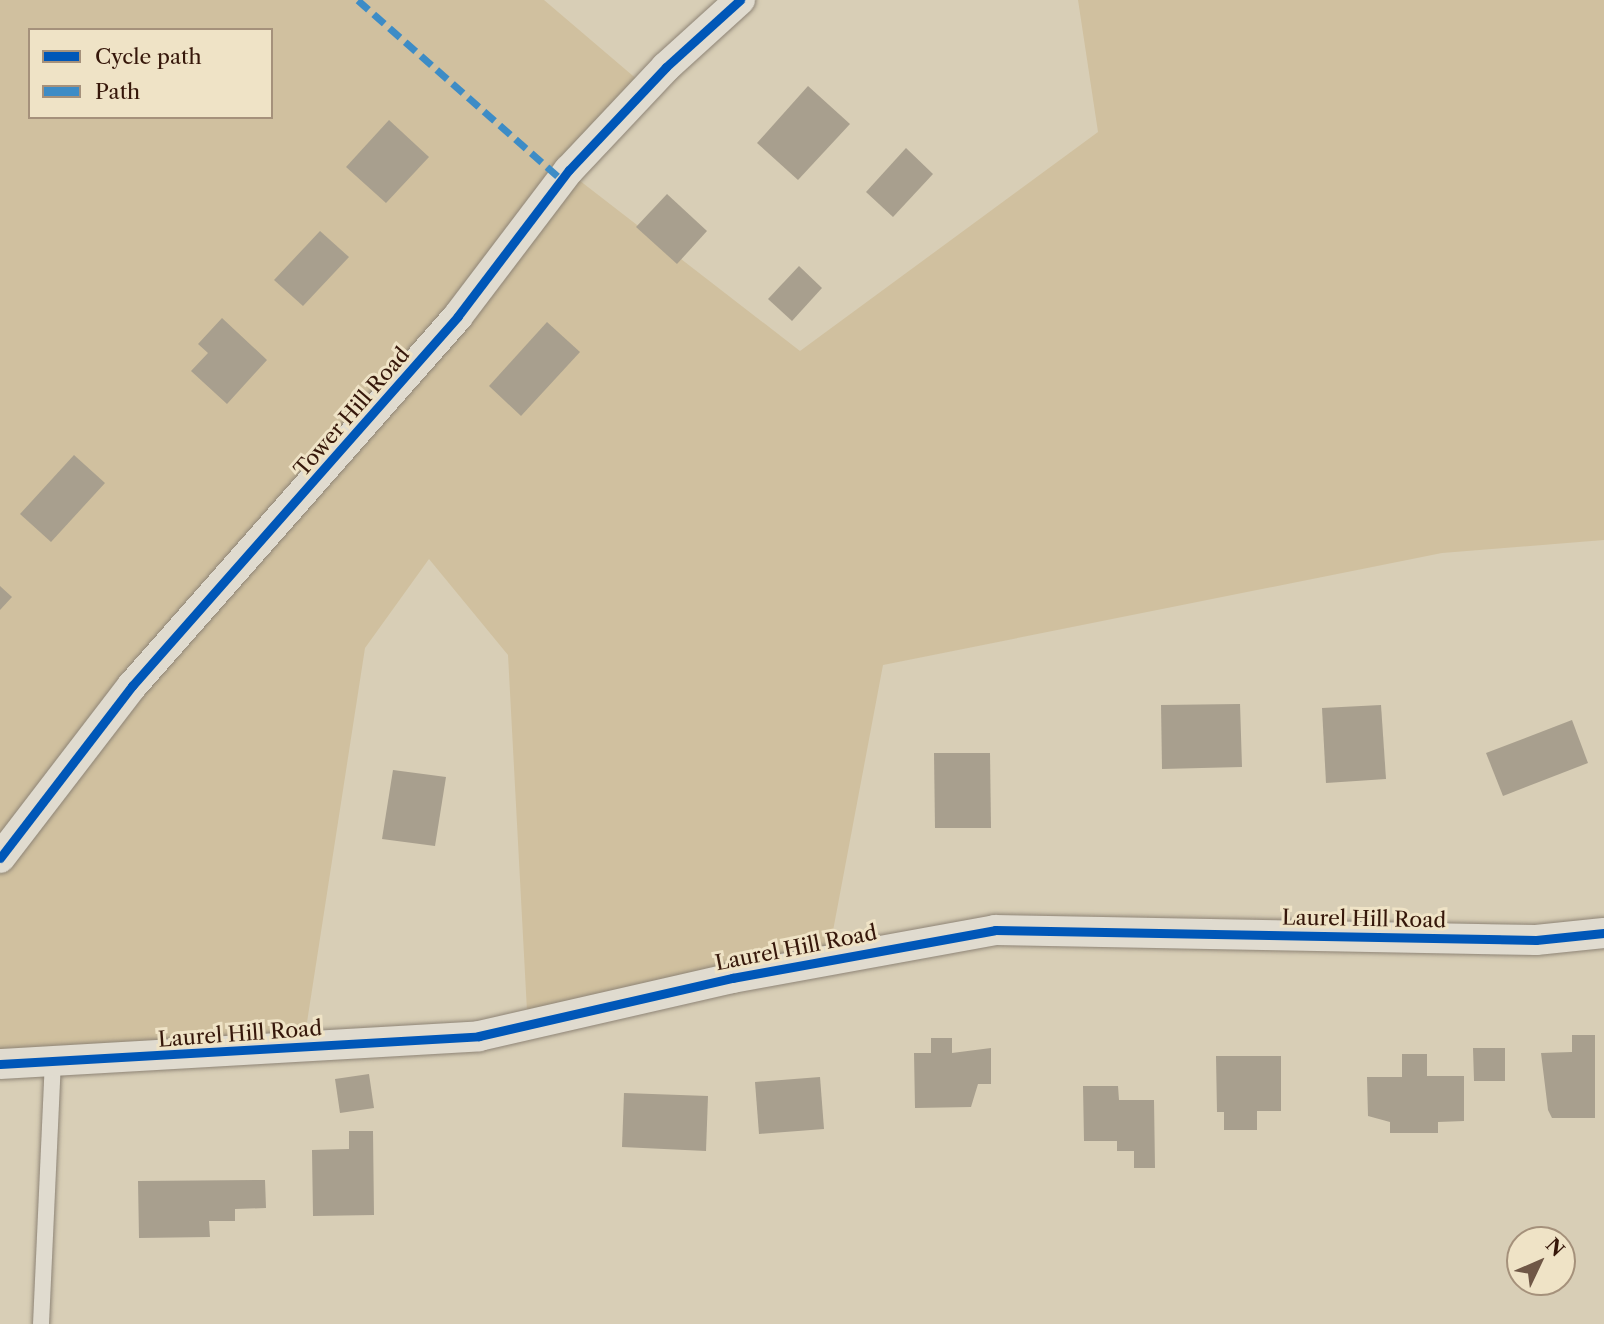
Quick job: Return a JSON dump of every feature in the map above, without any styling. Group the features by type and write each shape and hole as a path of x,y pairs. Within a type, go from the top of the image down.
{"street":[{"name":"Tower Hill Road","path":"0,858 132,686 458,316 569,170 666,67 740,0"},
{"name":"Laurel Hill Road","path":"0,1064 479,1036 732,978 995,930 1536,940 1604,933"}],"lane":[{"path":"41,1324 53,1062"}],"shaded area":[{"path":"0,0 544,0 653,93 575,177 800,351 1098,132 1078,0 1604,0 1604,540 1442,553 883,665 826,968 528,1030 508,655 429,559 365,648 301,1061 0,1067"}],"building":[{"path":"808,86 850,124 798,180 757,143"},
{"path":"389,120 429,157 386,203 346,167"},
{"path":"906,148 933,174 893,217 866,192"},
{"path":"667,194 707,231 677,264 636,227"},
{"path":"320,231 349,257 303,306 274,280"},
{"path":"799,266 822,288 792,321 768,299"},
{"path":"222,318 267,360 227,404 191,371 208,353 198,344"},
{"path":"547,322 580,352 521,416 489,386"},
{"path":"74,455 105,483 51,542 20,514"},
{"path":"0,586 12,597 0,610"},
{"path":"1240,704 1242,767 1162,769 1161,705"},
{"path":"1381,705 1386,779 1326,783 1322,708"},
{"path":"1572,720 1588,763 1503,796 1486,753"},
{"path":"934,753 990,753 991,828 935,828"},
{"path":"393,770 446,777 435,846 382,839"},
{"path":"1572,1035 1595,1035 1595,1118 1552,1118 1548,1110 1541,1053 1572,1052"},
{"path":"931,1038 952,1038 952,1053 991,1048 991,1084 978,1084 971,1107 915,1108 914,1053 931,1053"},
{"path":"1473,1048 1505,1048 1505,1081 1474,1081"},
{"path":"1402,1054 1427,1054 1427,1076 1464,1076 1464,1121 1438,1122 1438,1133 1390,1133 1390,1122 1368,1116 1367,1077 1402,1077"},
{"path":"1216,1056 1281,1056 1281,1111 1257,1111 1257,1130 1224,1130 1224,1112 1217,1112"},
{"path":"369,1074 374,1108 340,1113 335,1079"},
{"path":"820,1077 824,1129 759,1134 755,1082"},
{"path":"1083,1086 1118,1086 1119,1100 1154,1100 1155,1168 1134,1168 1134,1151 1117,1151 1117,1141 1084,1141"},
{"path":"624,1093 708,1096 706,1151 622,1147"},
{"path":"349,1131 373,1131 374,1215 313,1216 312,1150 349,1149"},
{"path":"265,1180 266,1208 235,1209 235,1221 209,1221 210,1237 139,1238 138,1181"}],"marked path":[{"path":"358,0 562,180"}],"cycle path":[{"path":"0,858 132,686 458,316 569,170 666,67 740,0"},
{"path":"0,1064 479,1036 732,978 995,930 1536,940 1604,933"}]}
